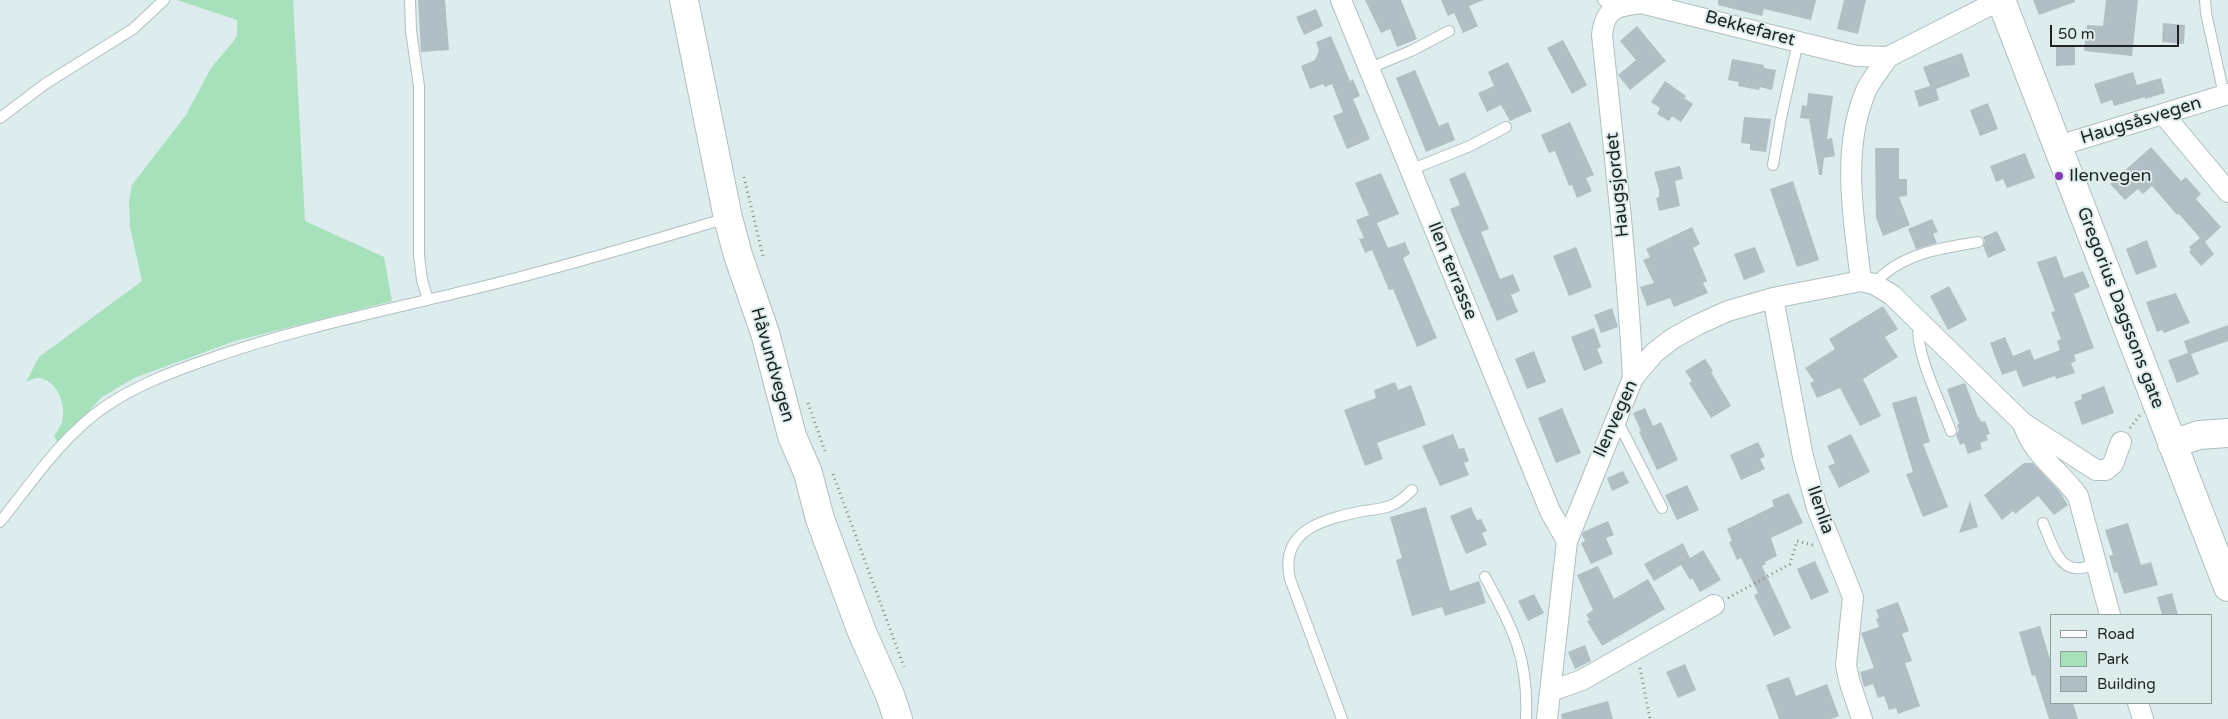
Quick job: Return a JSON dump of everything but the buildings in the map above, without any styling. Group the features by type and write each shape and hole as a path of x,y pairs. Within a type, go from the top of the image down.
{"main road":[{"name":"Håvundvegen","path":"684,0 728,218 738,255 776,370 792,436 808,473 820,519 862,632 890,695 898,719"},
{"name":"Gregorius Dagssons gate","path":"2001,0 2228,587"},
{"path":"2172,444 2199,435 2228,433"}],"street":[{"name":"Ilen terrasse","path":"1340,0 1370,68 1550,511 1567,541"},
{"name":"Bekkefaret","path":"1608,5 1622,6 1641,3 1857,56 1888,57 2001,0"},
{"name":"Haugsjordet","path":"1608,5 1602,35 1619,186 1630,314 1633,378"},
{"path":"1888,57 1866,92 1857,118 1854,137 1852,202 1867,282 1892,295 2023,423 2096,470 2106,470 2113,464 2121,442"},
{"name":"Haugsåsvegen","path":"2058,146 2226,95"},
{"path":"2164,115 2228,192"},
{"name":"Ilenvegen","path":"1547,719 1567,541 1633,378 1654,353 1672,339 1728,311 1773,298 1867,282"},
{"name":"Ilenlia","path":"1773,298 1803,457 1817,508 1853,596 1846,665 1862,719"},
{"path":"2023,423 2026,436 2034,448 2070,484 2078,496 2110,614"},
{"path":"1551,691 1582,680 1714,605"},
{"path":"2138,704 2143,719"}],"lane":[{"path":"0,118 68,69 133,29 164,0"},
{"path":"410,0 411,31 419,86 419,254 422,280 428,300"},
{"name":"Haugsåsvegen","path":"2205,0 2207,18 2226,95"},
{"path":"1370,68 1411,51 1449,32"},
{"path":"1773,165 1781,118 1798,42"},
{"path":"1410,170 1470,146 1506,127"},
{"path":"0,522 77,430 106,406 127,393 172,372 286,334 499,283 728,218"},
{"path":"1867,282 1900,263 1946,248 1978,242"},
{"path":"1920,321 1918,340 1921,354 1951,431"},
{"path":"1616,417 1662,508"},
{"path":"1342,719 1290,580 1287,559 1290,550 1300,535 1310,528 1326,521 1391,506 1412,490"},
{"path":"2042,523 2056,551 2068,566 2076,568 2095,565"},
{"path":"1485,577 1508,620 1521,652 1526,684 1526,719"}],"path":[{"path":"742,170 764,259"},
{"name":"Håvundvegen","path":"808,402 828,462"},
{"path":"2121,442 2138,416 2158,406"},
{"path":"832,470 906,673"},
{"path":"1732,595 1790,564 1797,541 1814,545 1831,543"},
{"path":"1637,648 1650,719"}],"green space":[{"path":"177,0 293,0 305,221 384,257 392,301 235,341 134,378 102,397 58,444 54,436 63,416 62,401 59,394 44,379 36,378 26,382 39,357 142,281 130,227 129,201 132,185 186,115 211,68 237,35 237,20"}],"place":[{"name":"Ilenvegen","path":"2059,176"}]}
